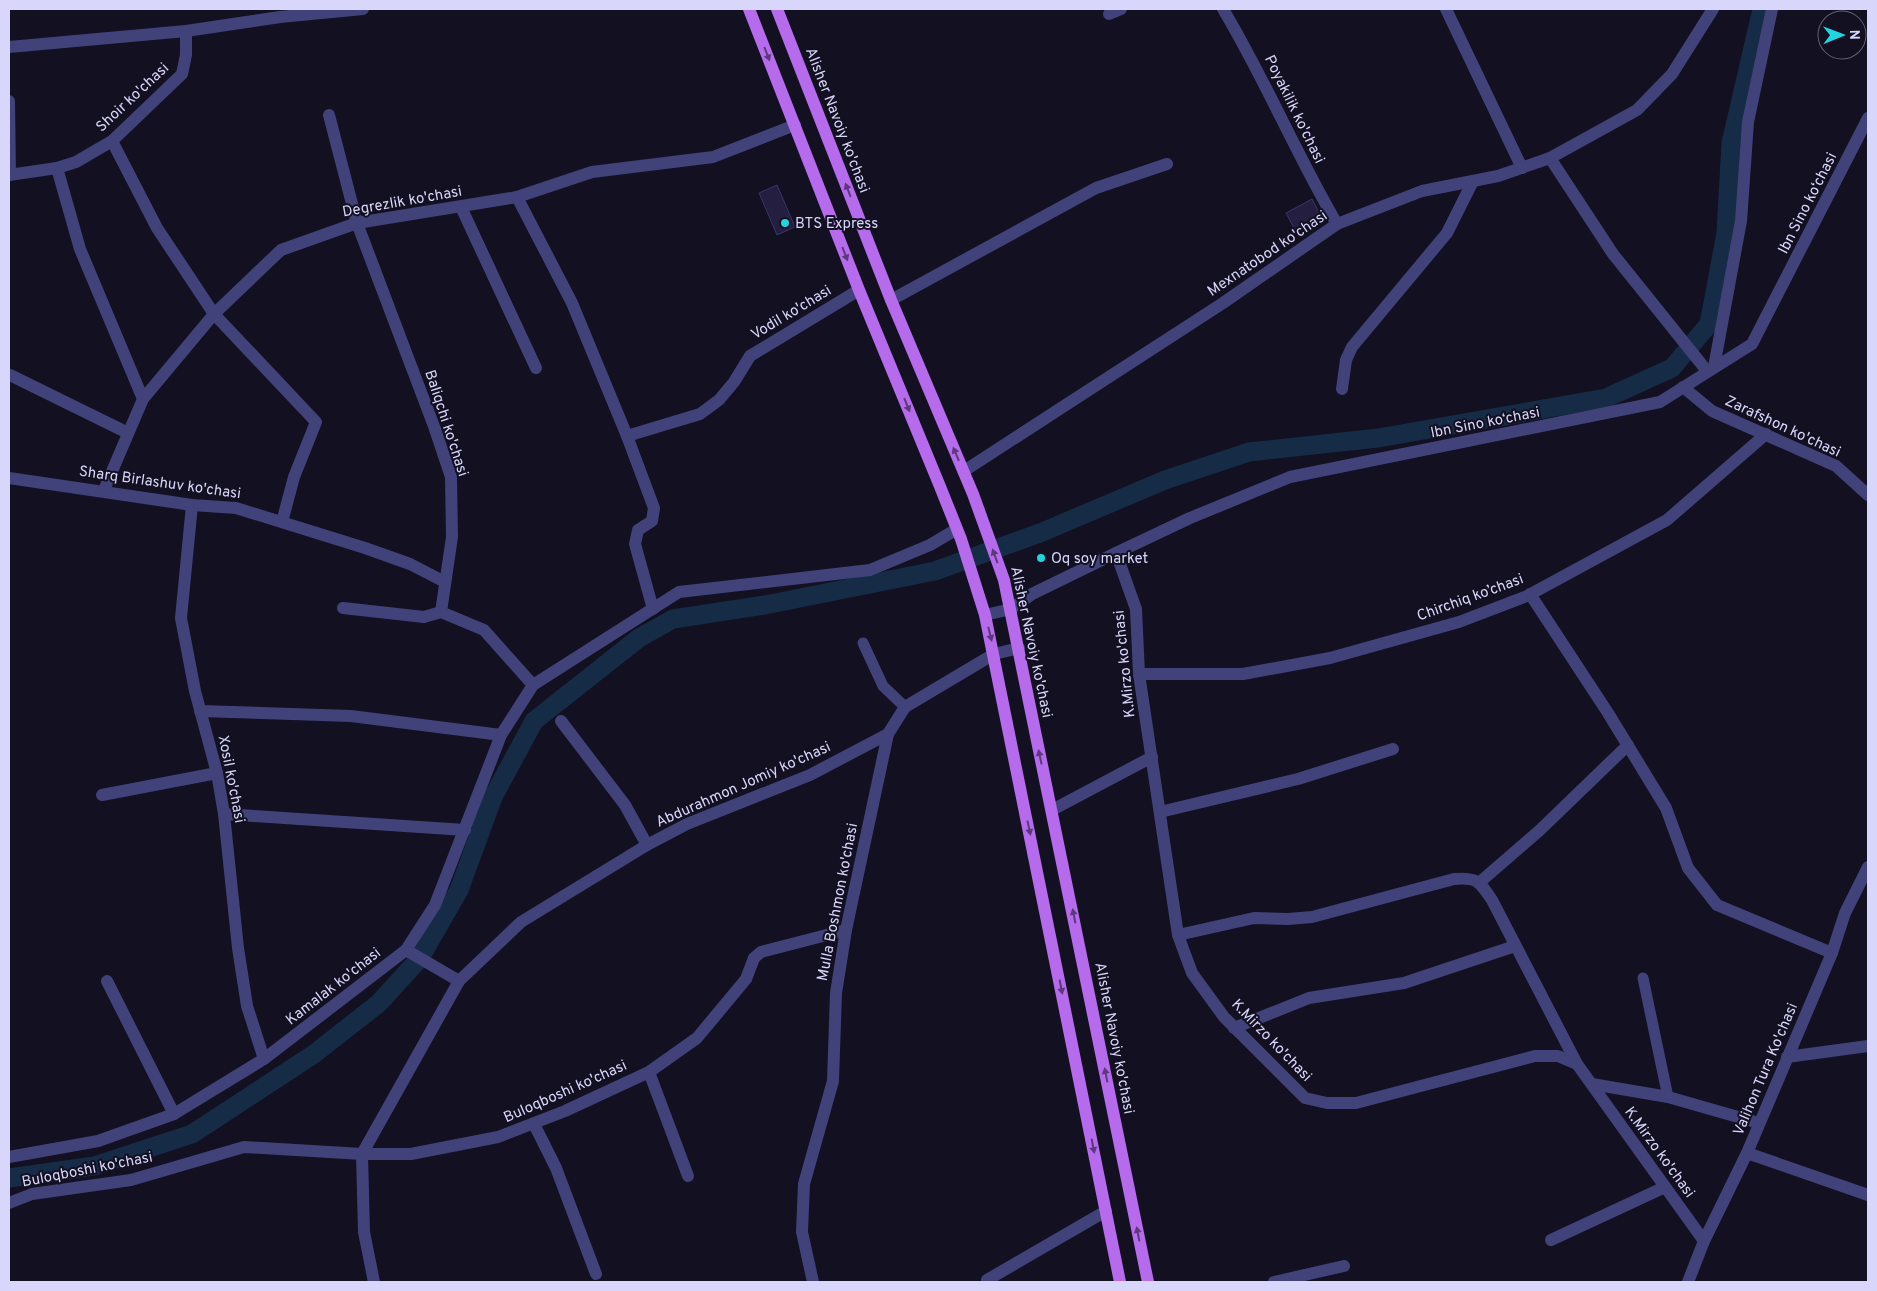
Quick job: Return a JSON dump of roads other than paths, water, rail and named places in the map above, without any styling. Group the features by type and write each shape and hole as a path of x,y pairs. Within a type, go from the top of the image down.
{"main road":[{"path":"749,9 859,290 959,534 985,615 1120,1282"},
{"name":"Alisher Navoiy ko'chasi","path":"777,9 891,300 964,472 1004,580 1148,1282"}],"street":[{"path":"9,47 186,31 280,17 363,9"},
{"name":"Poyakilik ko'chasi","path":"1223,9 1252,58 1288,128 1299,154 1337,224"},
{"path":"1446,9 1522,168"},
{"name":"Mexnatobod ko'chasi","path":"964,472 1223,303 1337,224 1422,192 1522,168 1550,158 1637,110 1672,74 1713,9"},
{"path":"1709,369 1741,221 1748,122 1772,9"},
{"name":"Shoir ko'chasi","path":"9,175 57,168 76,162 112,141 182,74 186,55 186,31"},
{"path":"9,101 9,175"},
{"name":"Baliqchi ko'chasi","path":"329,115 357,223 435,429 451,478 452,537 441,612"},
{"name":"Ibn Sino ko‘chasi","path":"985,615 1011,609 1032,594 1116,552 1190,518 1290,477 1660,402 1709,369 1752,344 1868,118"},
{"name":"Degrezlik ko'chasi","path":"104,490 142,399 214,314 281,250 357,223 517,197 592,172 713,157 795,125"},
{"path":"112,141 157,228 214,314 316,422 294,478 282,522"},
{"path":"1550,158 1613,254 1674,331 1709,369"},
{"path":"891,300 1096,188 1167,164"},
{"path":"57,168 80,249 142,399"},
{"path":"1342,389 1346,360 1352,347 1447,234 1473,181"},
{"path":"517,197 572,303 628,436 654,508 652,521 638,530 635,544 653,609"},
{"path":"461,207 536,368"},
{"name":"Vodil ko'chasi","path":"628,436 700,414 719,400 734,382 750,356 859,290"},
{"path":"10,375 128,433"},
{"name":"Zarafshon ko'chasi","path":"1683,387 1712,411 1836,466 1868,495"},
{"name":"Chirchiq ko’chasi","path":"1139,674 1243,674 1330,658 1459,622 1530,594 1667,520 1766,434"},
{"name":"Sharq Birlashuv ko'chasi","path":"9,478 104,490 192,505 236,508 401,561 446,582"},
{"name":"Xosil ko'chasi","path":"192,505 181,618 200,711 217,773 224,814 238,948 247,1006 264,1059"},
{"path":"343,608 424,617 441,612 484,630 533,685 679,592 870,570 959,534"},
{"name":"K.Mirzo ko'chasi","path":"1116,552 1136,609 1139,674 1178,935 1192,973 1224,1017 1306,1098 1327,1103 1356,1103 1535,1056 1558,1056 1577,1064 1704,1241"},
{"path":"1530,594 1628,745 1666,808 1688,868 1717,905 1832,953"},
{"path":"888,734 905,707 994,654 1019,648"},
{"name":"Kamalak ko'chasi","path":"9,1157 98,1141 174,1114 264,1059 406,950 435,906 501,735 533,685"},
{"path":"200,711 351,716 501,735"},
{"path":"561,721 625,805 647,845"},
{"name":"Abdurahmon Jomiy ko'chasi","path":"362,1154 459,981 521,922 647,845 686,824 810,775 888,734"},
{"name":"Mulla Boshmon ko'chasi","path":"814,1282 802,1232 804,1184 833,1081 836,993 846,930 888,734"},
{"path":"1480,882 1540,830 1628,745"},
{"path":"1160,812 1298,779 1394,749"},
{"path":"1052,810 1152,757"},
{"path":"102,795 217,773"},
{"path":"224,814 464,830"},
{"name":"Valihon Tura Ko'chasi","path":"1688,1282 1704,1241 1747,1153 1832,953 1845,912 1868,867"},
{"path":"1178,935 1254,918 1288,919 1312,917 1454,879 1469,878 1480,882 1577,1064"},
{"name":"Buloqboshi ko'chasi","path":"9,1203 32,1194 131,1180 244,1147 362,1154 411,1154 498,1137 534,1124 649,1072 697,1038 746,979 754,958 761,952 846,930"},
{"path":"1234,1028 1308,998 1404,983 1515,946"},
{"path":"406,950 459,981"},
{"path":"107,981 174,1114"},
{"path":"1787,1057 1868,1046"},
{"path":"649,1072 688,1176"},
{"path":"1592,1084 1668,1097 1759,1123"},
{"path":"534,1124 556,1168 596,1274"},
{"path":"1747,1153 1868,1195"},
{"path":"362,1154 364,1232 374,1282"},
{"path":"1550,1240 1665,1186"},
{"path":"987,1280 1106,1211"},
{"path":"1274,1282 1344,1266"}],"lane":[{"path":"863,643 883,686 905,707"},
{"path":"1643,978 1668,1097"}],"waterway":[{"path":"9,1178 94,1166 192,1134 314,1054 379,1003 420,958 459,890 493,797 534,721 639,638 673,619 765,605 935,571 1040,533 1165,480 1249,452 1378,438 1606,398 1672,368 1709,324 1726,233 1731,143 1762,9"}],"place":[{"name":"BTS Express","path":"785,223"},
{"name":"Oq soy market","path":"1041,558"}]}
